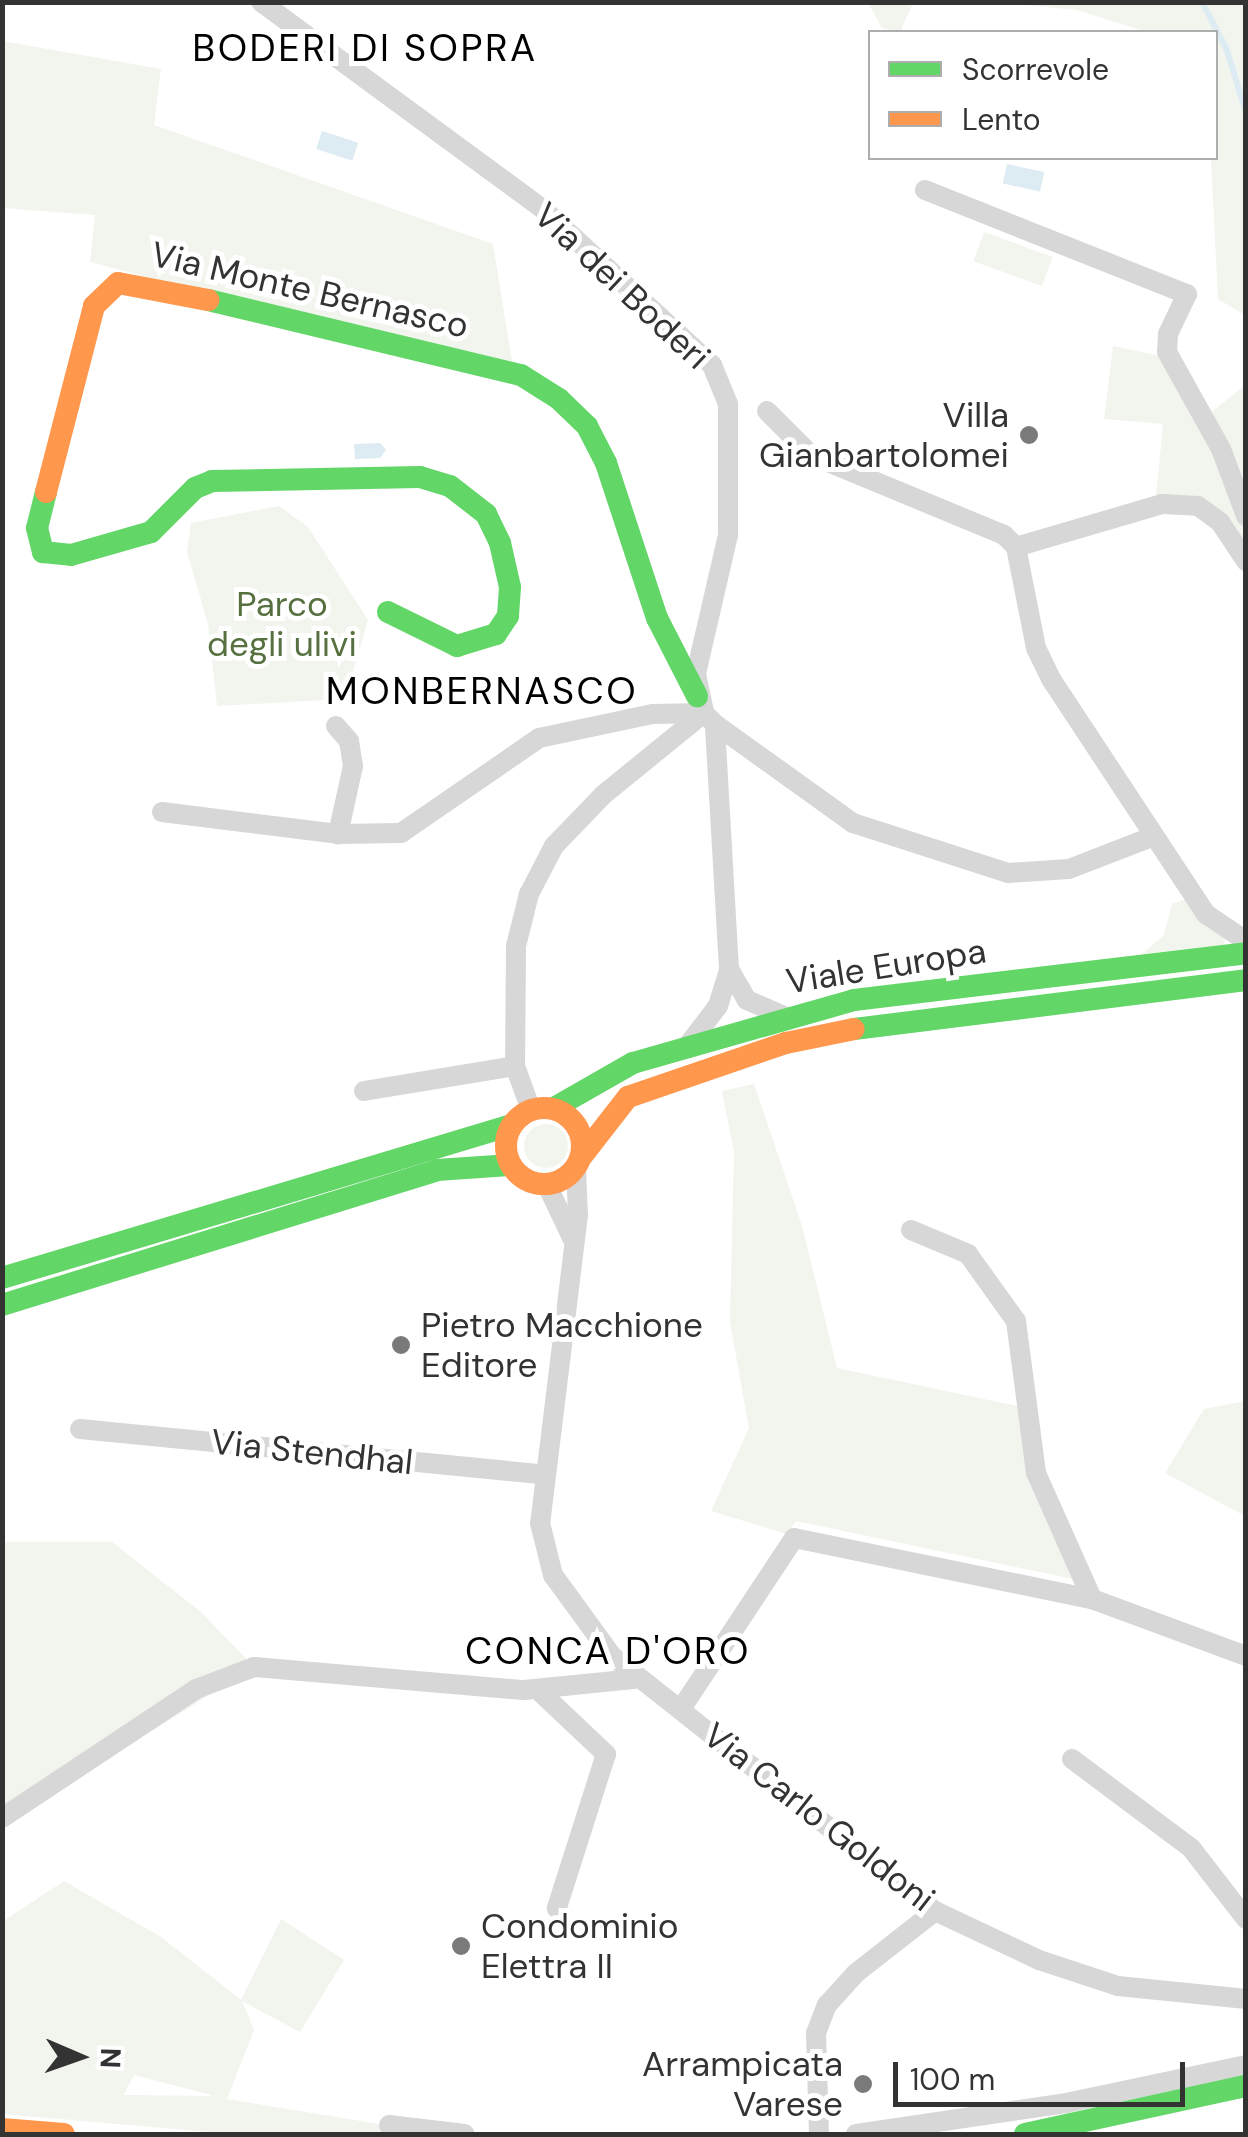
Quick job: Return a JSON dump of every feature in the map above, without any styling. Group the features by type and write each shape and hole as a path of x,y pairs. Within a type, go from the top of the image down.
{"main road":[{"name":"Via Monte Bernasco","path":"388,612 457,646 496,634 508,616 510,587 500,543 486,514 450,486 420,477 212,481 195,488 150,532 71,555 42,552 37,528 62,421 94,306 105,293 118,283 179,293 522,375 559,398 587,426 606,463 657,618 705,711"},
{"name":"Viale Europa","path":"2,1278 532,1114 633,1063 784,1016 854,1000 1246,954"},
{"name":"Viale Europa","path":"546,1184 579,1162 628,1097 786,1042 857,1028 1246,980"},
{"path":"546,1184 526,1180 511,1165 506,1145 532,1114 574,1121 579,1162"},
{"path":"2,1305 460,1165 511,1165"},
{"path":"1025,2134 1246,2086"},
{"path":"2,2129 64,2134"}],"street":[{"name":"Via dei Boderi","path":"262,2 544,210 712,364 728,404 728,535 724,574 701,647 705,711"},
{"path":"924,190 1187,294 1168,334 1167,352 1222,449 1246,516"},
{"path":"767,411 811,455 1004,536 1016,548 1036,648 1050,679 1206,914 1246,942"},
{"path":"1016,548 1162,504 1198,506 1220,522 1246,561"},
{"path":"532,1114 514,1066 516,946 529,894 554,846 602,795 705,711"},
{"path":"162,812 338,834 401,833 539,738 653,714 705,711 852,823 1008,873 1069,869 1154,836"},
{"name":"Via Monte Bernasco","path":"685,1048 718,1006 729,969 705,711"},
{"path":"336,726 349,741 353,766 338,834"},
{"path":"729,969 746,1000 784,1016"},
{"path":"364,1091 514,1066"},
{"path":"579,1162 543,1474 546,1560 635,1679"},
{"path":"546,1184 573,1240"},
{"path":"911,1230 968,1254 1016,1321 1036,1473 1092,1599"},
{"name":"Via Stendhal","path":"80,1429 543,1474"},
{"path":"682,1709 794,1538 1092,1599 1246,1656"},
{"path":"2,1818 196,1689 254,1667 538,1689 635,1679"},
{"name":"Via Carlo Goldoni","path":"635,1679 682,1709 935,1911 1039,1960 1118,1986 1246,1999"},
{"path":"538,1689 606,1754 557,1908"},
{"path":"1072,1759 1191,1848 1246,1919"},
{"path":"819,2134 816,2033 827,2005 856,1973 935,1911"},
{"path":"856,2134 1049,2106 1246,2064"},
{"path":"389,2124 464,2134"}],"green space":[{"path":"868,3 913,3 901,30 882,28"},
{"path":"1005,3 1245,3 1245,315 1218,299 1211,160 1218,160 1218,30 1141,30 1077,10"},
{"path":"2,41 161,69 154,125 493,244 514,374 90,262 95,215 3,208"},
{"path":"984,232 1053,257 1042,286 973,261"},
{"path":"1113,346 1165,357 1203,419 1245,385 1245,554 1225,519 1156,497 1163,424 1104,419"},
{"name":"Parco degli ulivi","path":"279,506 308,527 368,620 356,662 342,699 217,706 208,624 187,552 191,523"},
{"path":"1186,899 1225,939 1224,945 1142,954 1164,935 1172,904"},
{"path":"754,1084 802,1226 837,1368 1021,1407 1028,1481 1073,1579 796,1521 787,1534 711,1511 749,1428 730,1322 734,1152 722,1091"},
{"path":"546,1124 561,1131 568,1146 561,1161 546,1168 531,1161 524,1146 531,1131"},
{"path":"1246,1401 1245,1516 1165,1473 1204,1409"},
{"path":"3,1542 112,1542 201,1612 254,1667 3,1824"},
{"path":"64,1881 161,1937 241,2000 281,1919 344,1960 300,2032 242,2001 254,2030 227,2099 440,2134 232,2134 3,2114 2,1922","holes":["134,2075 211,2096 124,2095"]}],"shaded area":[{"path":"322,131 358,143 352,161 316,149"},
{"path":"1007,164 1044,172 1040,191 1003,184"},
{"path":"380,443 386,450 380,458 355,459 354,444"}],"waterway":[{"path":"1202,2 1217,30"},
{"path":"1218,33 1246,112"}],"traffic: fast":[{"path":"208,300 521,375 559,399 587,426 606,463 657,618 697,696"},
{"path":"46,492 37,528 43,552 71,555 151,532 195,488 212,481 420,477 450,486 486,514 500,543 510,587 508,616 496,634 457,646 388,612"},
{"path":"554,1108 633,1063 854,1000 1246,953"},
{"path":"854,1029 1246,980"},
{"path":"2,1278 512,1125"},
{"path":"2,1305 437,1170 511,1165"},
{"path":"1025,2134 1246,2086"}],"traffic: slow":[{"path":"46,492 94,306 118,283 208,300"},
{"path":"582,1156 628,1097 786,1043 854,1029"},
{"path":"544,1108 571,1119 582,1146 571,1173 544,1184 517,1173 506,1146 517,1119 544,1108"},
{"path":"2,2129 64,2134"}],"place":[{"name":"Villa Gianbartolomei","path":"1029,435"},
{"name":"Pietro Macchione Editore","path":"401,1345"},
{"name":"Condominio Elettra II","path":"461,1946"},
{"name":"Arrampicata Varese","path":"863,2084"}],"district":[{"name":"BODERI DI SOPRA","path":"365,49"},
{"name":"MONBERNASCO","path":"482,692"},
{"name":"CONCA D'ORO","path":"608,1652"}]}
